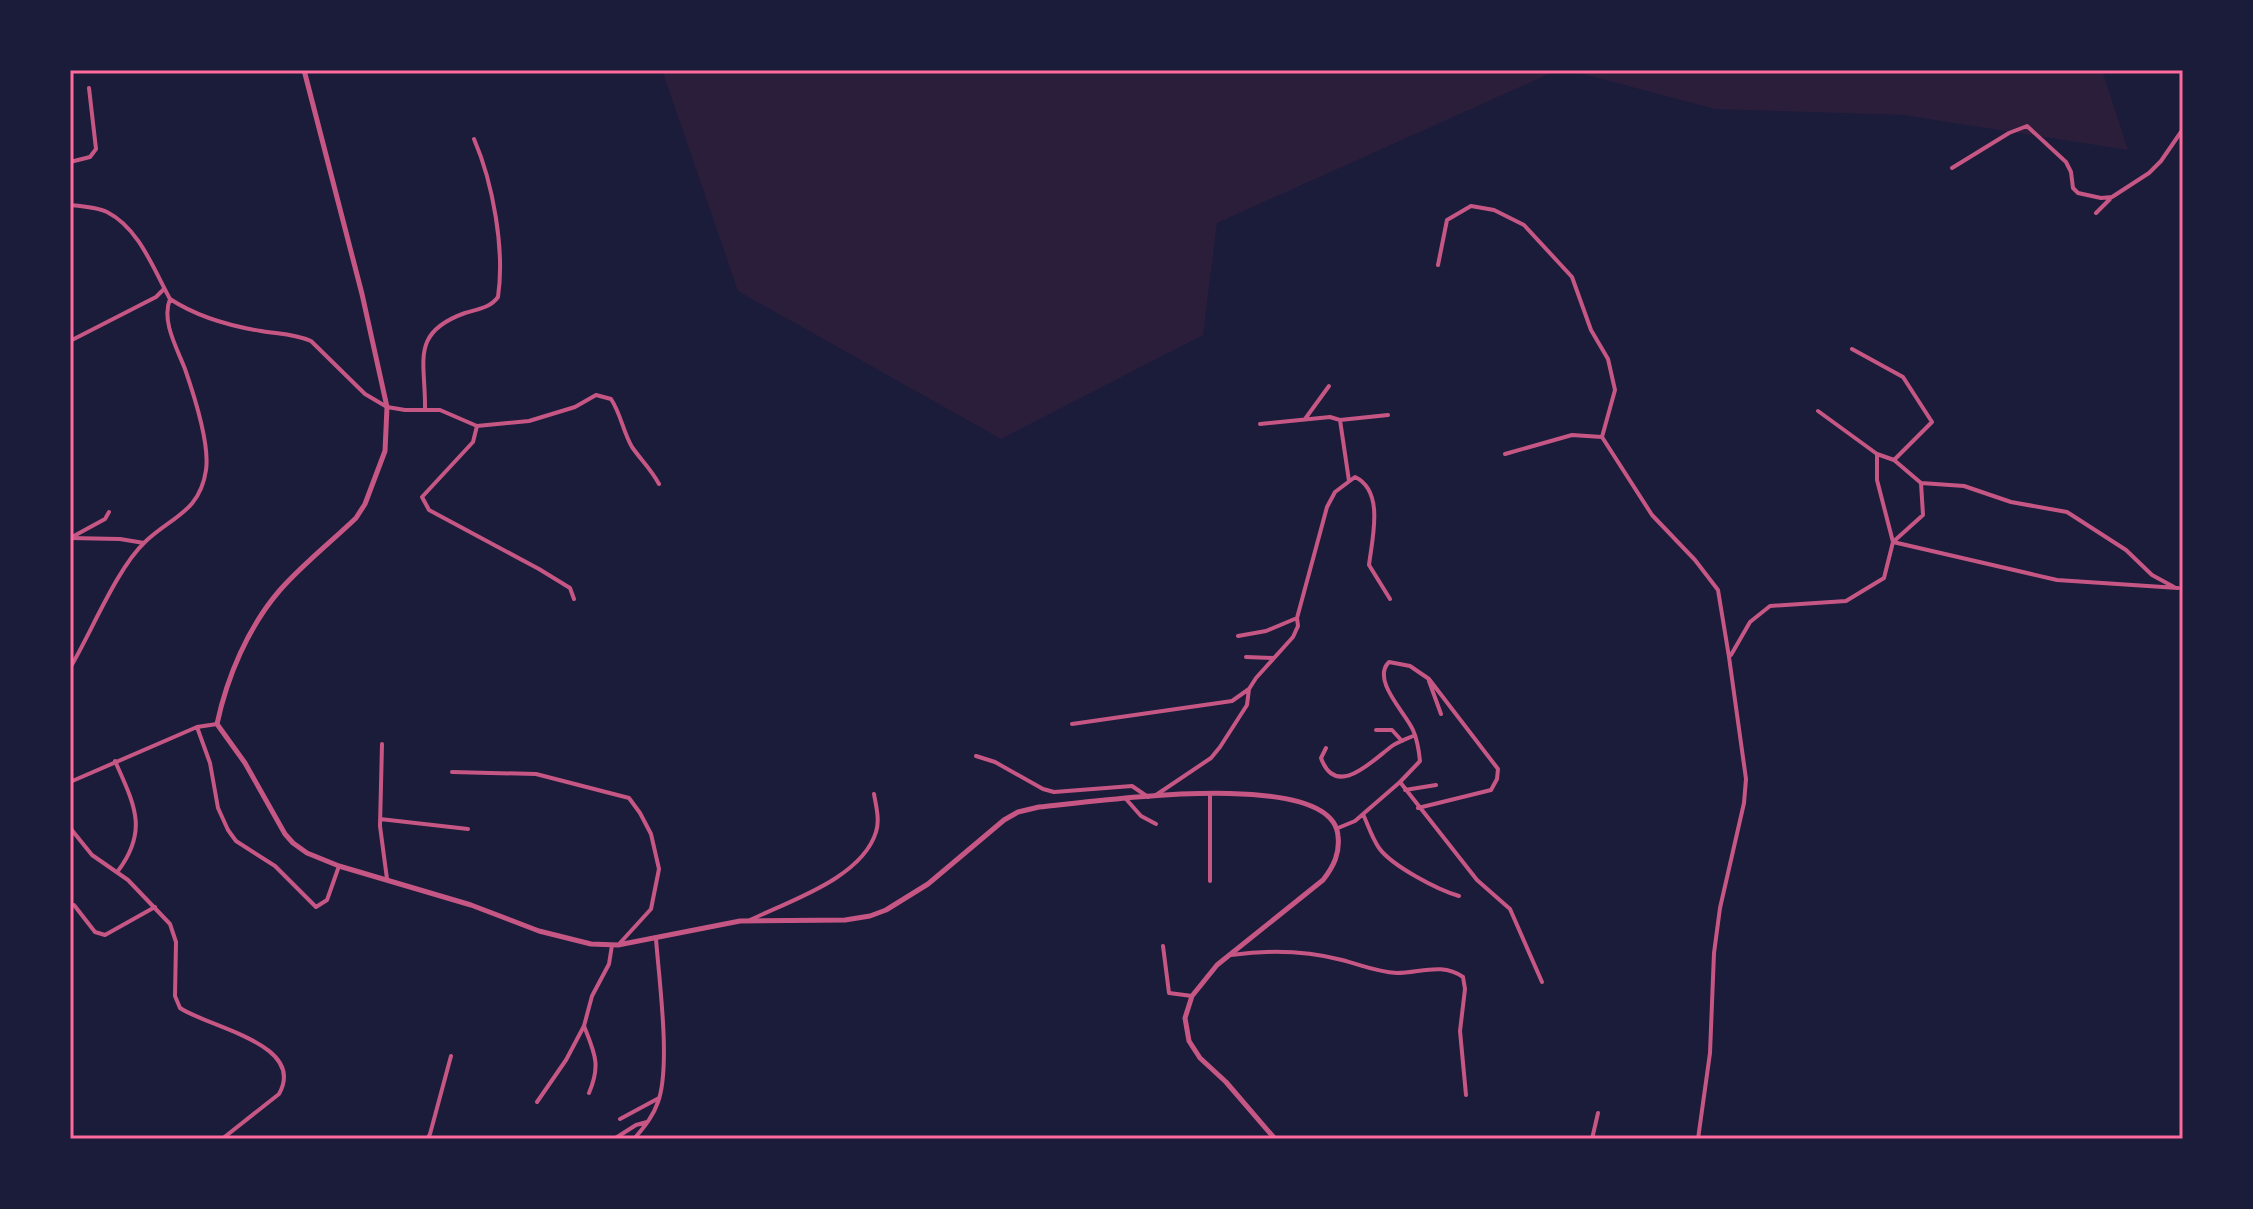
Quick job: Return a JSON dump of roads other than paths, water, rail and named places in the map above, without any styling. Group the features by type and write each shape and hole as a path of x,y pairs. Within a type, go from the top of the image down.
{"street":[{"path":"217,724 227,685 258,620 281,589 356,518 365,504 385,451 387,407 362,294 304,70"},
{"path":"70,162 90,157 96,149 89,88"},
{"path":"1952,168 2009,133 2027,126 2066,162 2073,188 2078,193 2112,197"},
{"path":"2096,213 2137,178 2149,173 2183,129"},
{"path":"425,410 424,354 431,332 451,318 489,306 498,297 500,257 490,183 474,139"},
{"path":"70,205 106,211 121,223 138,243 170,299 220,321 300,336 311,341 365,394 387,407 440,410 477,426 529,421 567,410 596,395 611,399 630,444 650,467 659,484"},
{"path":"1438,265 1447,220 1471,206 1494,210 1524,225 1572,277 1591,330 1608,359 1615,390 1602,437 1652,515 1695,560 1718,590 1745,791 1720,908 1714,953 1710,1053 1698,1139"},
{"path":"70,341 156,297 164,289"},
{"path":"70,668 130,559 144,543 191,506 199,495 206,469 206,448 168,319 170,299"},
{"path":"1852,349 1903,377 1932,422 1894,460"},
{"path":"1305,419 1329,386"},
{"path":"1818,411 1877,454 1894,460 1921,483 1964,486 2011,502 2067,512 2126,550 2152,575 2178,588 2057,580 1893,542"},
{"path":"1260,424 1388,415"},
{"path":"1340,420 1349,481"},
{"path":"477,426 473,442 422,497 424,503 429,510 570,588 574,599"},
{"path":"1505,454 1572,435 1602,437"},
{"path":"1729,657 1750,622 1770,606 1846,601 1884,578 1893,542 1877,480 1877,454"},
{"path":"1072,724 1232,701 1249,689 1293,637 1327,507 1335,492 1355,477 1368,486 1375,527 1369,565 1390,599"},
{"path":"1893,542 1923,515 1921,483"},
{"path":"70,538 105,519 109,512"},
{"path":"70,538 144,543"},
{"path":"1238,636 1266,631 1297,618"},
{"path":"1246,657 1274,658"},
{"path":"1338,828 1355,821 1420,761 1415,735 1388,690 1383,668 1389,662 1416,669 1429,679 1498,769 1491,790 1418,808"},
{"path":"1429,679 1441,714"},
{"path":"1151,796 1211,758 1247,705 1249,689"},
{"path":"70,782 197,727 217,724"},
{"path":"217,724 245,763 293,843 307,853 566,939 591,944 615,945 656,939 747,921 845,920 870,916 886,910 928,884 993,828 1018,812 1039,807 1210,792 1264,795 1309,804 1322,811 1338,828 1336,859 1323,880 1217,965 1192,996 1185,1018 1189,1041 1195,1051 1275,1139"},
{"path":"197,727 210,763 222,819 236,841 275,866 316,907 327,900 339,866"},
{"path":"1376,730 1392,730 1402,741"},
{"path":"1326,748 1321,758 1325,767 1333,775 1344,777 1371,765 1415,735"},
{"path":"382,744 380,819 387,879"},
{"path":"976,756 995,762 1054,792 1132,786 1151,796"},
{"path":"115,761 133,806 136,824 132,853 118,871"},
{"path":"452,772 536,774 629,798 640,813 657,850 658,883 651,909 615,945 592,996 584,1026 566,1060 537,1102"},
{"path":"1400,782 1477,880 1510,909 1542,982"},
{"path":"1405,790 1436,785"},
{"path":"1210,792 1210,881"},
{"path":"747,921 820,888 843,873 876,833 874,794"},
{"path":"1126,799 1141,816 1156,824"},
{"path":"1363,814 1379,848 1393,861 1441,891 1459,896"},
{"path":"380,819 468,829"},
{"path":"70,828 92,855 118,871 170,924 175,934 175,996 180,1008 255,1042 282,1062 286,1073 279,1094 222,1139"},
{"path":"74,905 95,932 105,935 155,907"},
{"path":"634,1139 648,1122 659,1098 663,1056 656,939"},
{"path":"1163,946 1169,993 1192,996"},
{"path":"1231,955 1250,952 1296,953 1342,960 1383,972 1434,968 1455,971 1463,977 1465,989 1460,1031 1466,1095"},
{"path":"584,1026 593,1050 597,1074 589,1093"},
{"path":"427,1139 451,1056"},
{"path":"620,1119 659,1098"},
{"path":"1592,1139 1598,1113"},
{"path":"614,1139 636,1125 648,1122"}]}
